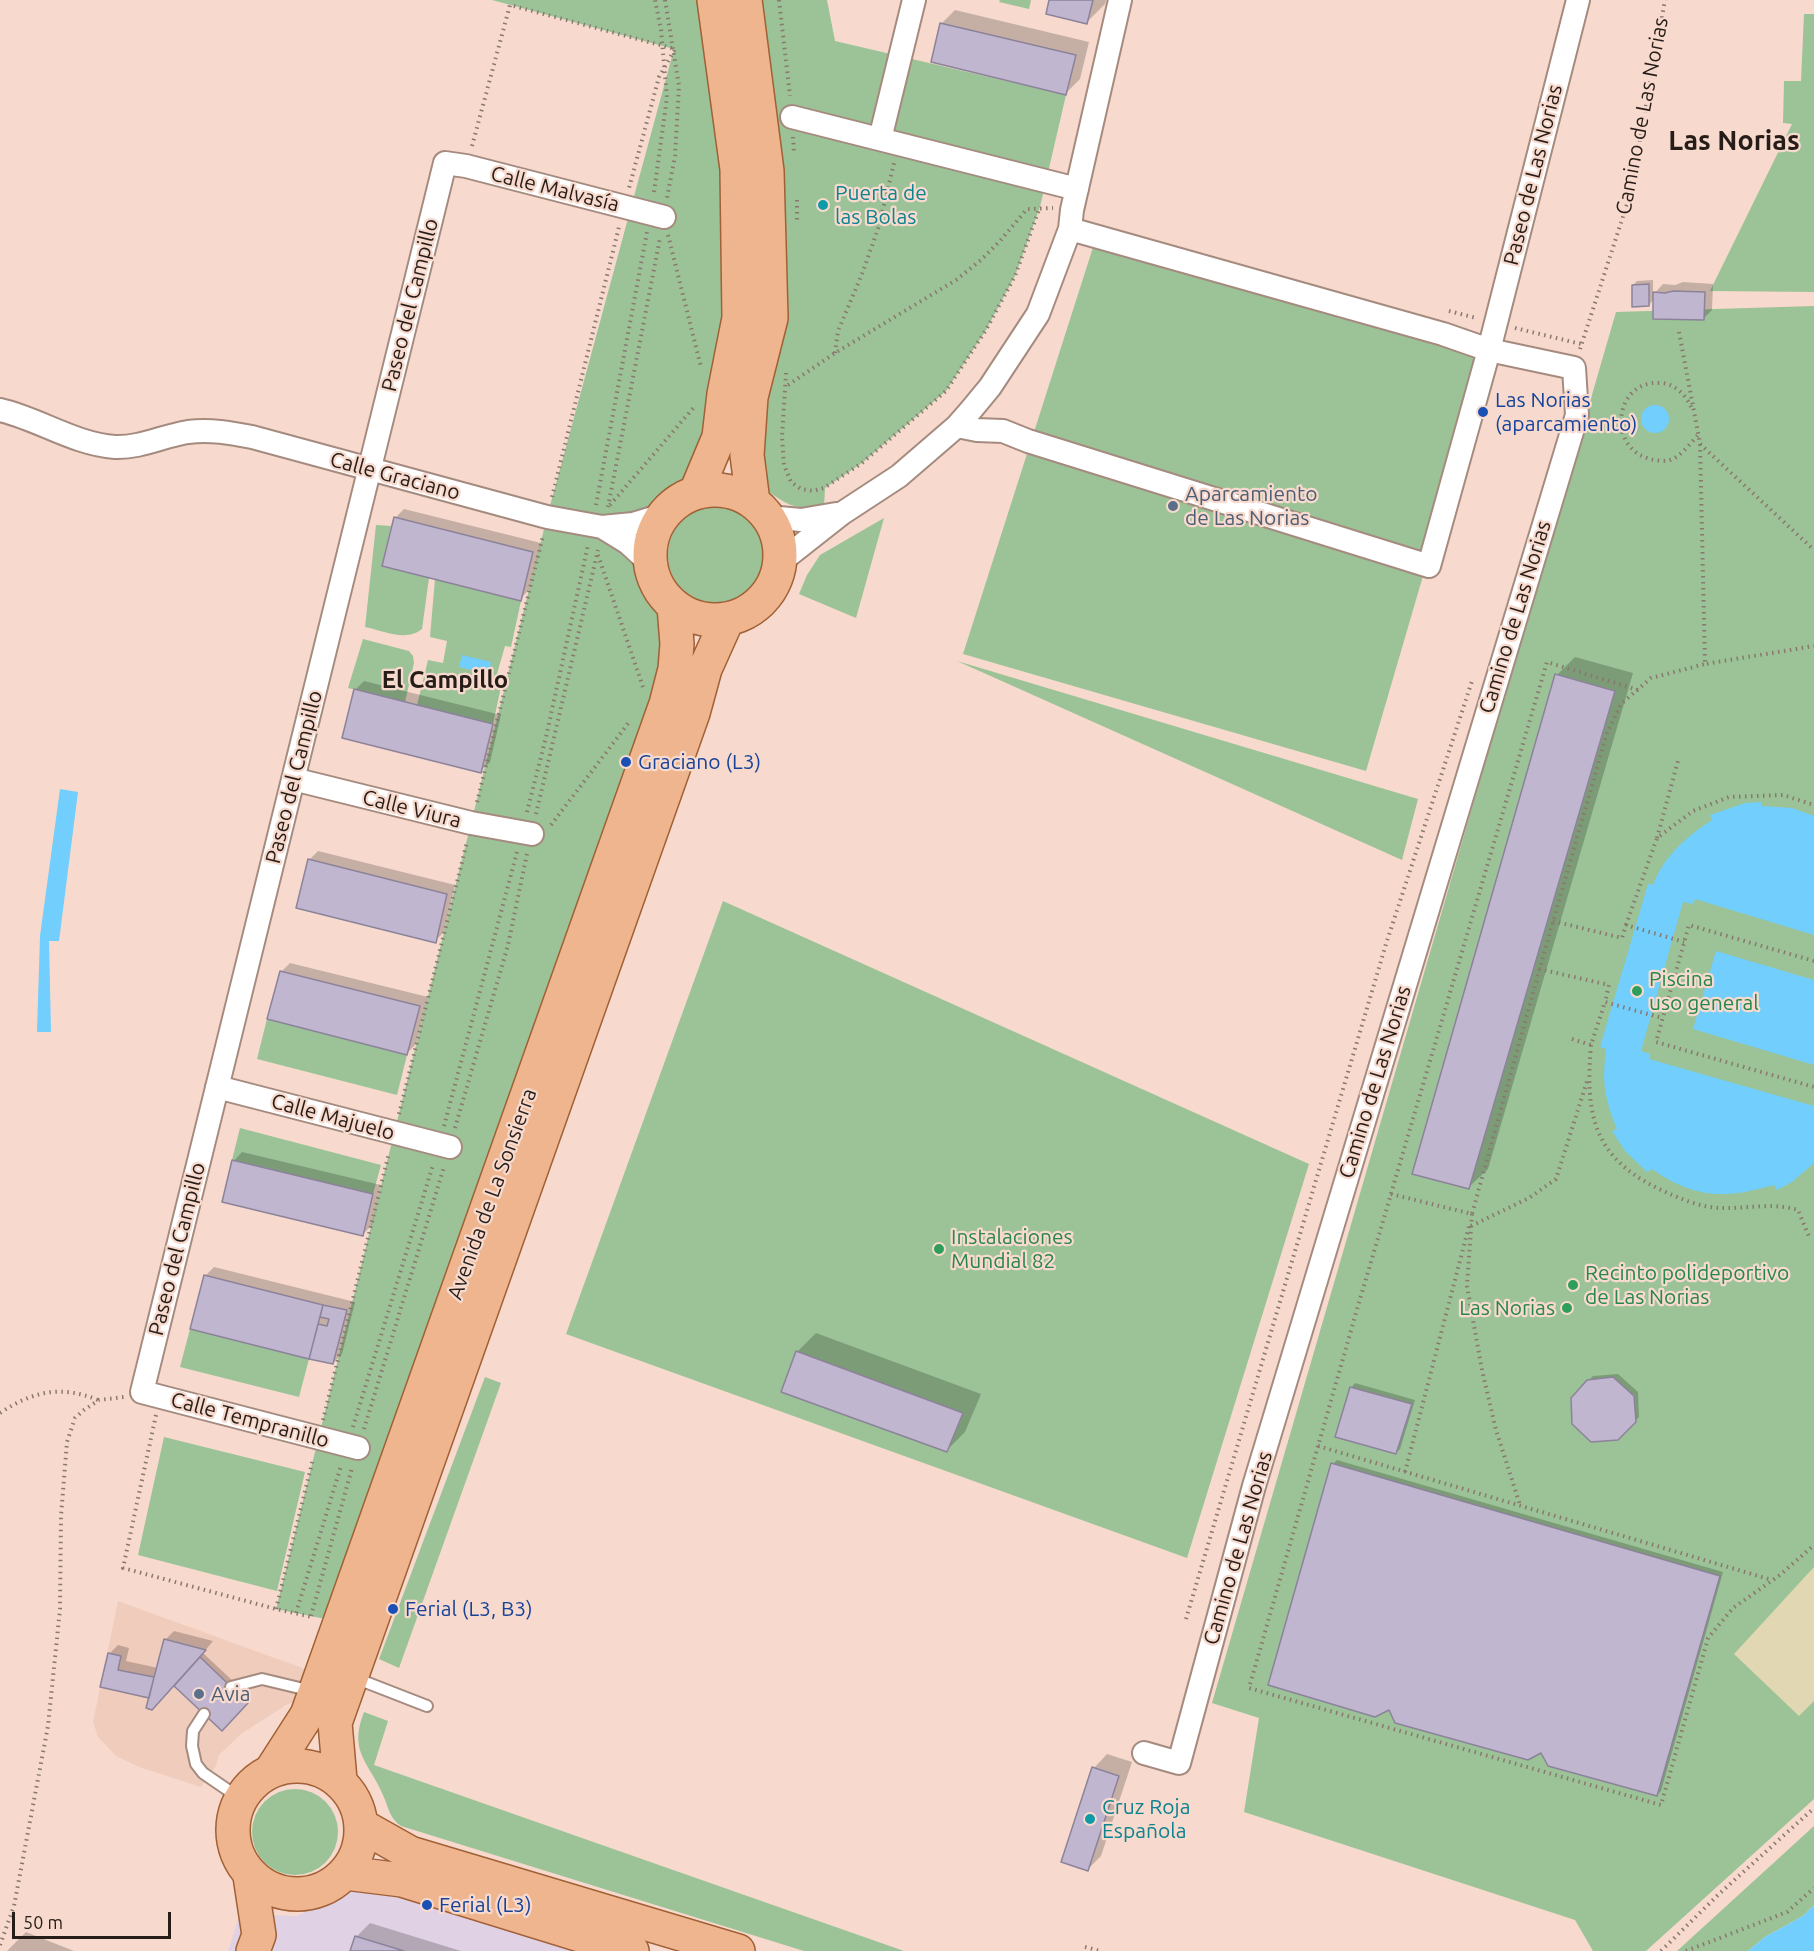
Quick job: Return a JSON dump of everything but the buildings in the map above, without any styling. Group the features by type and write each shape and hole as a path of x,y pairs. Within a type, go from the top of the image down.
{"main road":[{"path":"696,492 719,437 724,394 739,318 737,169 714,0"},
{"path":"745,0 767,171 771,318 751,397 747,455 761,509 778,539 780,562 775,582 763,600 740,616 727,620 708,621 690,616 674,606 658,587 650,563 653,538 663,515 678,501 696,492 716,490 735,493 761,509"},
{"name":"Avenida de La Sonsierra","path":"271,1771 307,1715 666,704 675,669 677,644 674,606"},
{"name":"Avenida de La Sonsierra","path":"339,1780 335,1723 693,713 705,669 727,620"},
{"path":"250,1876 264,1887 300,1894 323,1889 345,1873 358,1851 362,1826 356,1801 339,1780 324,1770 307,1765 288,1766 271,1771 255,1780 241,1799 236,1811 235,1846 250,1876 256,1943"},
{"path":"362,1826 410,1852 738,1951"},
{"path":"345,1873 402,1880 632,1951"},
{"path":"256,1943 276,1912 300,1894"}],"street":[{"path":"889,142 914,0"},
{"path":"780,562 841,514 898,476 957,426 990,387 1038,314 1073,209 1120,0"},
{"name":"Paseo de Las Norias","path":"1003,431 1028,441 1429,567 1489,350 1578,0"},
{"path":"792,117 889,142 1073,209 1489,350 1574,368"},
{"name":"Calle Malvasía","path":"456,164 664,217"},
{"name":"Paseo del Campillo","path":"151,1394 217,1087 293,779 370,469 456,164"},
{"name":"Camino de Las Norias","path":"1144,1753 1179,1762 1254,1485 1577,414 1574,368"},
{"path":"957,426 976,430 1003,431 991,408 990,387"},
{"name":"Calle Graciano","path":"0,410 81,440 114,447 132,446 188,432 217,431 252,437 547,517 605,518 633,524 663,515"},
{"path":"761,509 801,520 841,514"},
{"name":"Calle Graciano","path":"605,518 650,563"},
{"name":"Calle Viura","path":"293,779 471,823 538,836"},
{"name":"Calle Majuelo","path":"217,1087 450,1147"},
{"name":"Calle Tempranillo","path":"151,1394 358,1448"}],"lane":[{"path":"351,1677 427,1706"},
{"path":"231,1687 262,1679 315,1692"},
{"path":"204,1714 193,1731 192,1746 196,1764 203,1773 241,1799"}],"path":[{"name":"Camino de Las Norias","path":"1574,368 1630,195 1665,0"},
{"path":"456,164 511,2 675,49"},
{"path":"835,353 838,331 879,226 889,142"},
{"path":"1040,207 1015,276 986,330 946,391 862,463 824,488 801,489 791,482 784,465 782,437 787,385 835,353 956,280 1000,242 1027,209 1040,207 1073,209"},
{"path":"664,217 701,368"},
{"path":"1679,332 1700,443 1705,664"},
{"path":"1694,413 1688,400 1680,391 1662,382 1644,384 1627,396 1620,417 1624,439 1636,454 1653,460 1670,460 1698,435"},
{"path":"605,518 699,400"},
{"path":"1700,443 1814,550"},
{"path":"597,553 643,688"},
{"path":"1406,1472 1472,1214 1539,969 1607,733 1621,704 1651,678 1705,664 1814,646"},
{"path":"1638,690 1547,662 1318,1446 1250,1688 1661,1805 1708,1638 1733,1608 1773,1580 1814,1545"},
{"name":"Camino de Las Norias","path":"1186,1619 1386,944 1474,674"},
{"path":"526,856 538,836 633,718"},
{"path":"1553,921 1622,938 1657,838 1678,761"},
{"path":"1657,838 1693,811 1729,797 1783,795 1814,805"},
{"path":"1814,961 1689,925 1656,1042 1814,1087"},
{"path":"1628,926 1684,942"},
{"path":"1539,969 1609,985 1606,1003 1591,1045 1589,1074 1591,1109 1599,1133 1611,1155 1637,1178 1680,1199 1719,1208 1786,1206 1798,1210 1810,1239"},
{"path":"1606,1003 1662,1018"},
{"path":"1572,1039 1591,1045"},
{"path":"1471,1226 1529,1198 1556,1179 1589,1074"},
{"path":"1391,1194 1472,1214"},
{"path":"1472,1214 1467,1286 1496,1430 1520,1505"},
{"path":"0,1413 20,1400 51,1392 80,1393 99,1400 75,1418 67,1442 61,1516 60,1609 48,1726 14,1906 0,1945"},
{"path":"151,1394 123,1568 276,1610 340,1622"},
{"path":"1318,1446 1773,1580"},
{"path":"1661,1951 1719,1894 1814,1808"},
{"path":"1686,1951 1787,1912 1814,1888"},
{"path":"1085,1947 1100,1951"}],"shaded area":[{"name":"Avia","path":"118,1601 305,1669 298,1700 286,1705 241,1734 219,1755 216,1766 201,1787 139,1767 116,1756 98,1737 93,1722"},
{"path":"370,1884 583,1951 228,1951 240,1914 297,1916 347,1890"}],"green space":[{"path":"492,0 714,0 739,318 696,492 663,515 603,527 650,563 658,587 665,597 677,644 340,1622 276,1609 547,517 674,49"},
{"path":"745,0 827,0 835,41 1066,95 1040,207 1015,276 986,330 946,391 862,463 825,488 824,507 795,506 776,497 769,492 762,465"},
{"path":"1000,0 1031,0 1029,9 999,2"},
{"path":"1804,14 1814,14 1814,292 1710,291 1792,124 1783,123 1784,81 1801,81"},
{"name":"Aparcamiento de Las Norias","path":"1096,238 1489,350 1366,771 963,654"},
{"name":"Recinto polideportivo de Las Norias","path":"1814,306 1814,1799 1646,1951 1593,1951 1575,1920 1244,1812 1259,1718 1212,1703 1616,312"},
{"path":"717,506 736,510 751,521 762,536 766,555 762,574 751,589 736,600 717,604 698,600 683,589 672,574 668,555 672,536 683,521 698,510"},
{"path":"884,518 856,618 799,594 807,575 820,555"},
{"path":"376,525 391,526 382,566 429,578 422,629 416,633 402,635 365,627"},
{"path":"435,579 521,601 511,647 505,646 494,684 501,687 493,724 417,705 428,660 443,663 447,641 430,637"},
{"path":"363,639 409,651 413,656 414,663 405,702 348,688"},
{"path":"957,661 1418,799 1402,860"},
{"name":"Instalaciones Mundial 82","path":"723,901 1309,1164 1187,1558 566,1334"},
{"path":"267,1019 407,1055 397,1095 257,1059"},
{"path":"240,1128 381,1165 373,1194 232,1160"},
{"path":"190,1329 309,1359 299,1397 180,1367"},
{"path":"485,1377 501,1383 399,1668 379,1659"},
{"path":"164,1437 305,1472 277,1591 138,1555"},
{"path":"364,1712 388,1721 374,1765 904,1951 804,1951 401,1826 392,1816 359,1747 358,1737"},
{"path":"287,1789 303,1789 326,1801 335,1815 338,1832 335,1849 326,1863 303,1875 287,1875 271,1868 259,1856 252,1840 252,1824 259,1808 271,1796"},
{"path":"1814,1826 1814,1905 1803,1916 1765,1937 1748,1951 1677,1951"}],"sand":[{"path":"1814,1567 1814,1701 1799,1716 1734,1654"}],"water":[{"path":"1655,405 1665,409 1669,419 1665,429 1655,433 1645,429 1641,419 1645,409"},
{"path":"462,655 491,662 489,674 459,667"},
{"path":"60,789 78,792 59,941 49,941 51,1032 37,1032 40,936"},
{"name":"Piscina uso general","path":"1761,802 1761,806 1792,808 1814,816 1814,935 1695,899 1693,904 1683,902 1641,1051 1650,1054 1649,1059 1814,1106 1814,1163 1792,1182 1777,1190 1774,1185 1740,1193 1711,1194 1682,1186 1652,1169 1647,1172 1625,1151 1612,1131 1617,1129 1605,1090 1606,1049 1600,1047 1648,884 1653,885 1663,865 1677,848 1712,820 1710,815 1745,803"},
{"path":"1716,951 1814,980 1814,1065 1693,1029"},
{"path":"1814,1905 1814,1951 1748,1951 1765,1937 1803,1916"}],"place":[{"name":"Puerta de las Bolas","path":"823,205"},
{"name":"Las Norias (aparcamiento)","path":"1483,412"},
{"name":"Aparcamiento de Las Norias","path":"1173,506"},
{"name":"Graciano (L3)","path":"626,762"},
{"name":"Piscina uso general","path":"1637,991"},
{"name":"Instalaciones Mundial 82","path":"939,1249"},
{"name":"Recinto polideportivo de Las Norias","path":"1573,1285"},
{"name":"Las Norias","path":"1567,1308"},
{"name":"Ferial (L3, B3)","path":"393,1609"},
{"name":"Avia","path":"199,1694"},
{"name":"Cruz Roja Española","path":"1090,1819"},
{"name":"Ferial (L3)","path":"427,1905"}],"district":[{"name":"Las Norias","path":"1734,141"},
{"name":"El Campillo","path":"445,680"}]}
